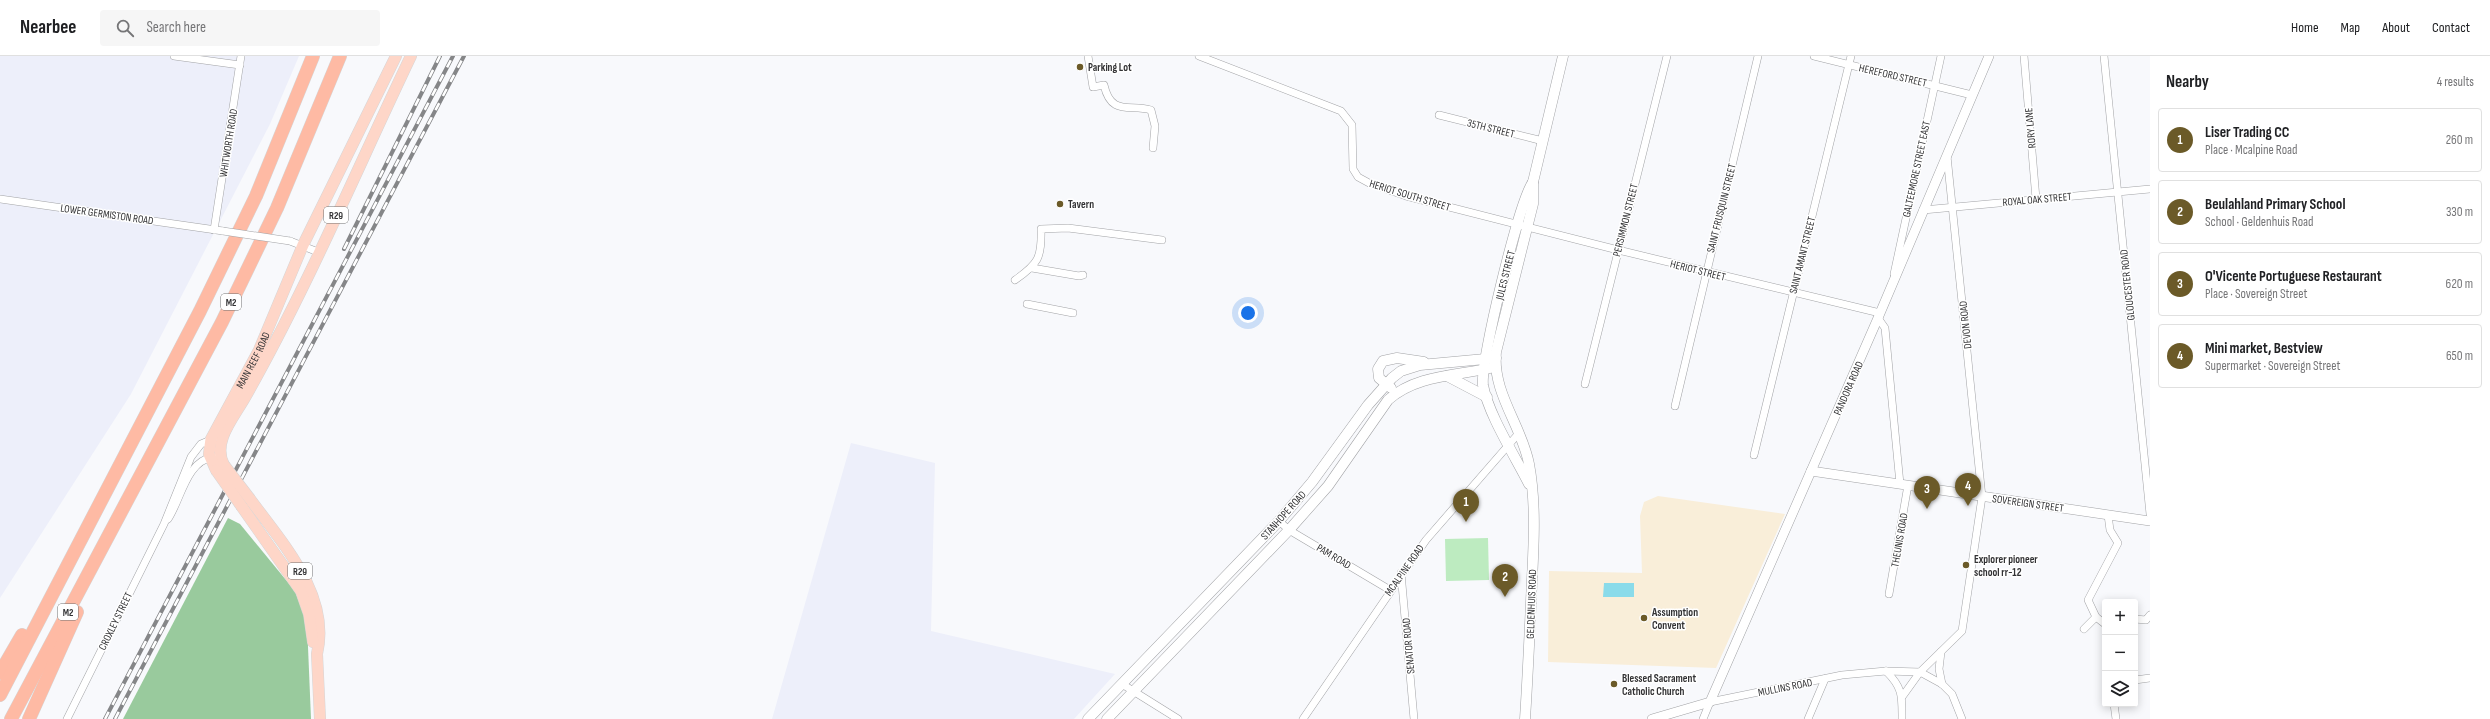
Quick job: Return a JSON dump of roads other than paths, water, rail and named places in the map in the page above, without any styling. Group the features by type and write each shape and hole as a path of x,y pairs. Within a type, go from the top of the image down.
{"highway":[{"name":"M2","path":"0,695 200,311 256,196 313,56"},
{"name":"M2","path":"11,719 232,300 277,208 339,56"},
{"path":"0,673 108,486"},
{"path":"29,719 125,504"}],"main road":[{"name":"MAIN REEF ROAD","path":"255,371 303,245 396,56"},
{"name":"MAIN REEF ROAD","path":"215,456 216,439 255,371 318,252 411,56"},
{"name":"JULES STREET","path":"1492,361 1522,226 1534,197 1533,182 1563,56"},
{"path":"1399,391 1385,385 1379,378 1379,366 1386,360 1397,358 1436,364"},
{"name":"STANHOPE ROAD","path":"1088,719 1279,521 1318,475 1385,385 1401,371 1420,365 1492,361"},
{"name":"STANHOPE ROAD","path":"1107,719 1289,530 1328,486 1388,400 1409,385 1447,376 1484,370 1492,361"},
{"name":"GELDENHUIS ROAD","path":"1492,361 1501,392 1519,433 1529,465 1532,489 1534,527 1525,719"},
{"name":"GELDENHUIS ROAD","path":"1484,370 1483,383 1487,398 1508,444 1532,489"},
{"path":"1447,376 1487,398"},
{"name":"R29","path":"215,456 250,499 308,584 318,620 319,645 317,654 320,719"},
{"name":"R29","path":"215,456 216,470 301,591 309,614 313,644 317,654"},
{"path":"1318,475 1328,486"},
{"path":"1163,642 1172,651"}],"street":[{"path":"174,56 240,65"},
{"name":"WHITWORTH ROAD","path":"214,230 241,56"},
{"path":"1088,56 1093,87 1104,85 1106,96 1119,107 1152,110 1155,126 1153,148"},
{"name":"HERIOT SOUTH STREET","path":"1199,56 1341,111 1352,125 1353,169 1362,179 1406,196 1522,226"},
{"name":"PERSIMMON STREET","path":"1585,384 1667,56"},
{"name":"SAINT FRUSQUIN STREET","path":"1675,406 1758,56"},
{"name":"HEREFORD STREET","path":"1814,56 1972,95"},
{"name":"SAINT AMANT STREET","path":"1754,455 1851,56"},
{"name":"GALTEEMORE STREET EAST","path":"1892,282 1941,56"},
{"name":"PANDORA ROAD","path":"1703,719 1812,471 1989,56"},
{"name":"RORY LANE","path":"2024,56 2036,199"},
{"name":"GLOUCESTER ROAD","path":"2104,56 2150,514"},
{"name":"35TH STREET","path":"1439,115 1543,141"},
{"name":"DEVON ROAD","path":"1947,154 1954,207 1982,497"},
{"name":"ROYAL OAK STREET","path":"1923,210 2150,189"},
{"name":"LOWER GERMISTON ROAD","path":"0,198 290,242 303,245 318,252"},
{"name":"HERIOT STREET","path":"1522,226 1879,315"},
{"path":"1015,280 1032,268 1038,261 1041,249 1041,229 1068,228 1162,240"},
{"path":"1032,268 1079,276 1083,275"},
{"path":"1027,304 1074,313"},
{"name":"THEUNIS ROAD","path":"1879,315 1884,328 1904,484 1889,594"},
{"name":"MCALPINE ROAD","path":"1303,719 1401,573 1426,540 1519,433"},
{"name":"CROXLEY STREET","path":"174,504 191,457 201,444 216,439"},
{"name":"CROXLEY STREET","path":"67,719 174,504 192,471 215,456"},
{"name":"SOVEREIGN STREET","path":"1812,471 2150,521"},
{"path":"1902,697 1920,672 1959,636 1963,625 1982,497"},
{"path":"2102,622 2096,617 2090,606 2088,598 2118,543 2110,530 2108,515"},
{"name":"PAM ROAD","path":"1279,521 1289,530 1390,590"},
{"name":"SENATOR ROAD","path":"1401,573 1414,719"},
{"path":"2138,619 2146,620 2150,615"},
{"path":"2084,629 2096,617"},
{"path":"1941,652 1939,669 1942,684"},
{"path":"1886,671 1898,684 1902,697 1902,719"},
{"name":"MULLINS ROAD","path":"1652,719 1710,702 1825,679 1886,671 1920,672"},
{"path":"1920,672 1942,684 1952,694 1962,719"},
{"path":"2138,680 2150,678"},
{"path":"1808,719 1825,679"},
{"path":"1122,684 1178,719"},
{"path":"2114,707 2116,719"}],"water":[{"path":"1604,583 1634,583 1634,597 1603,597"}],"railway":[{"path":"344,249 440,56"},
{"path":"105,719 453,56"},
{"path":"115,719 464,56"}],"place":[{"name":"Parking Lot","path":"1080,67"},
{"name":"Tavern","path":"1060,204"},
{"name":"Mini market, Bestview","path":"1968,506"},
{"name":"O'Vicente Portuguese Restaurant","path":"1927,509"},
{"name":"Liser Trading CC","path":"1466,522"},
{"name":"Explorer pioneer school rr-12","path":"1966,565"},
{"name":"Beulahland Primary School","path":"1505,597"},
{"name":"Assumption Convent","path":"1644,618"},
{"name":"Blessed Sacrament Catholic Church","path":"1614,684"}]}
